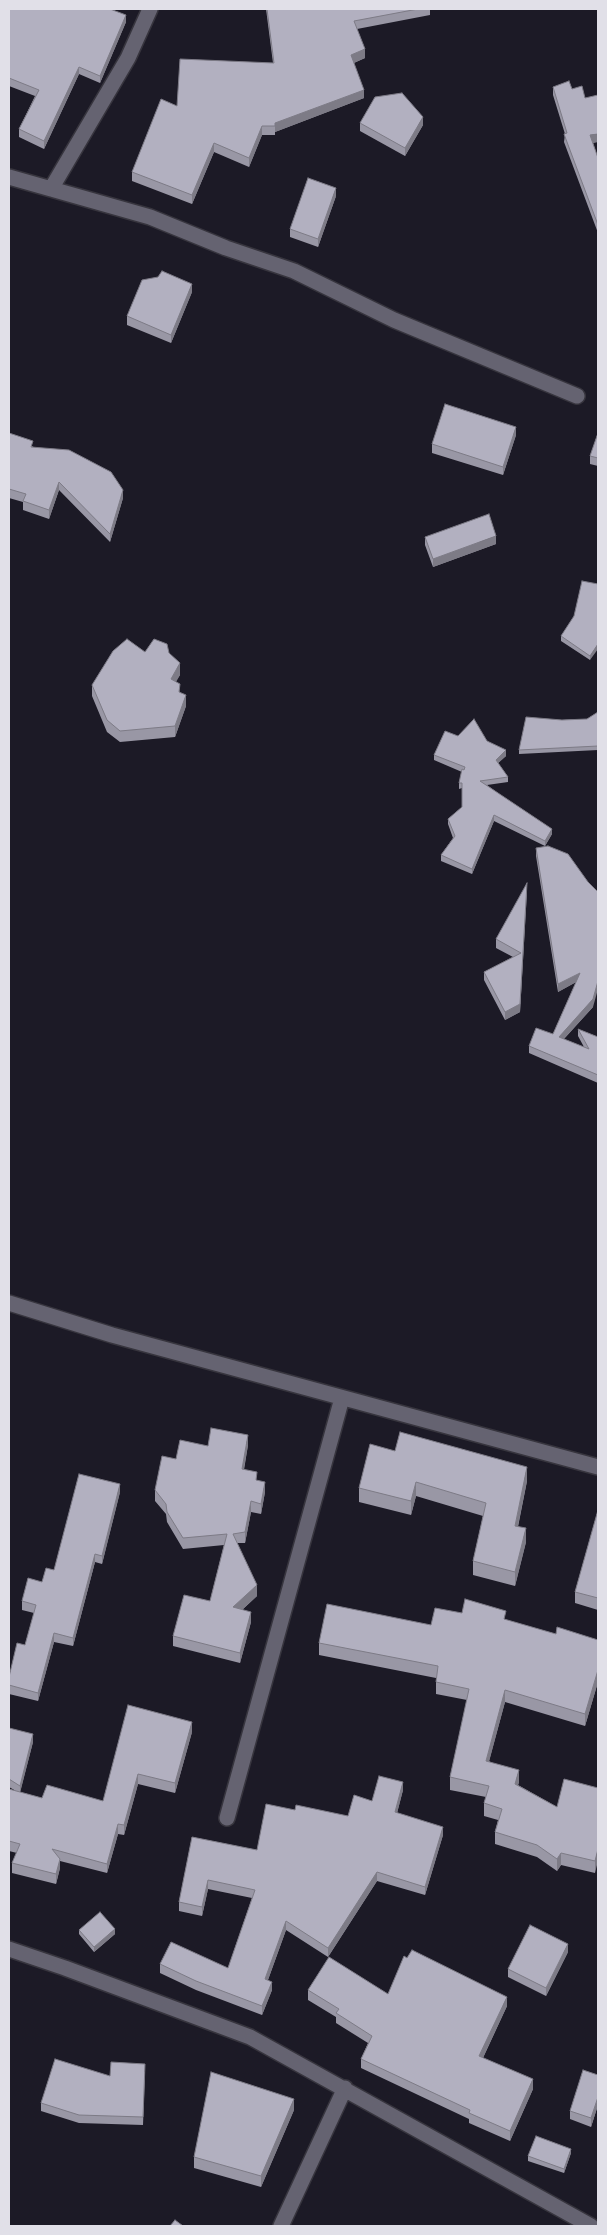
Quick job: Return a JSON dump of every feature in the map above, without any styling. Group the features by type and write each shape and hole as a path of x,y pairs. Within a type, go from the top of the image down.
{"street":[{"path":"52,189 128,58 150,9"},
{"path":"9,177 150,217 226,248 294,271 394,320 577,396"},
{"path":"9,1303 112,1335 598,1468"},
{"path":"227,1818 342,1398"},
{"path":"9,1949 250,2037 591,2226"},
{"path":"281,2226 345,2088"}],"building":[{"path":"9,9 110,9 126,15 100,76 79,67 44,141 19,129 39,90 9,78"},
{"path":"267,9 418,9 354,21 365,49 351,55 364,90 275,123 275,126 262,126 249,158 214,143 192,195 132,172 161,99 177,106 180,59 274,63"},
{"path":"569,81 572,89 582,86 585,98 598,95 598,134 590,135 598,158 598,225 564,134 567,133 553,87"},
{"path":"402,93 423,117 405,148 360,123 375,97"},
{"path":"308,178 336,188 318,239 290,229"},
{"path":"162,271 192,284 171,335 127,316 142,280 158,277"},
{"path":"445,404 516,427 503,467 432,444"},
{"path":"9,433 33,441 31,447 69,450 111,472 123,490 110,534 59,482 49,510 23,501 26,494 9,489"},
{"path":"598,433 598,458 590,456"},
{"path":"489,514 496,536 433,559 425,537"},
{"path":"582,581 598,584 598,644 590,656 561,636 574,616"},
{"path":"127,639 145,652 154,639 167,644 169,653 180,663 171,679 180,684 179,692 186,695 175,726 120,731 107,720 92,685 113,651"},
{"path":"598,712 598,746 519,750 526,717 562,720 587,719"},
{"path":"474,719 487,741 506,750 496,760 508,777 480,781 552,829 545,841 494,815 472,869 441,855 455,836 448,819 462,807 462,783 459,783 462,769 464,770 465,767 434,755 445,731 458,736"},
{"path":"548,846 568,854 588,882 598,892 598,981 593,999 559,1037 589,1049 578,1029 598,1037 598,1075 529,1046 536,1028 553,1034 580,973 558,984 536,848"},
{"path":"527,883 520,1004 505,1012 484,972 521,953 496,939"},
{"path":"211,1428 248,1435 242,1469 257,1472 256,1480 265,1482 261,1504 251,1501 245,1532 233,1534 257,1585 233,1607 251,1612 240,1653 173,1636 184,1595 210,1601 227,1534 183,1538 167,1512 166,1504 155,1490 162,1456 176,1459 180,1440 208,1446"},
{"path":"400,1432 527,1467 515,1526 526,1528 515,1572 473,1561 486,1503 416,1482 411,1501 359,1488 370,1444 395,1451"},
{"path":"79,1474 120,1484 102,1556 95,1554 73,1638 54,1633 38,1693 9,1685 17,1643 25,1645 36,1605 22,1601 28,1578 42,1582 46,1568 54,1570"},
{"path":"598,1510 598,1598 575,1592"},
{"path":"465,1599 506,1611 504,1619 556,1634 557,1627 598,1640 598,1670 585,1714 505,1690 486,1761 519,1770 515,1784 557,1807 564,1779 598,1788 598,1849 595,1861 561,1853 557,1859 537,1845 495,1832 502,1809 484,1803 489,1786 450,1777 469,1689 436,1682 438,1666 319,1643 327,1604 431,1625 435,1608 462,1613"},
{"path":"128,1705 192,1722 175,1783 138,1774 124,1825 118,1824 107,1864 52,1849 60,1859 56,1874 12,1863 20,1844 9,1841 9,1789 42,1798 47,1785 103,1801"},
{"path":"9,1728 33,1734 20,1786 9,1779"},
{"path":"379,1776 403,1782 395,1812 443,1827 425,1887 377,1872 328,1948 286,1921 265,1979 272,1982 262,2006 196,1981 160,1964 171,1942 228,1968 255,1890 208,1880 202,1907 179,1902 192,1837 257,1850 266,1804 295,1810 296,1805 348,1816 354,1795 372,1801"},
{"path":"100,1912 115,1929 94,1947 79,1930"},
{"path":"530,1925 568,1944 546,1988 508,1969"},
{"path":"412,1950 507,1997 479,2056 533,2079 510,2131 469,2113 470,2110 361,2059 372,2036 336,2013 339,2009 308,1990 329,1957 388,1994 404,1956 407,1958"},
{"path":"55,2059 110,2076 111,2062 145,2064 143,2117 79,2115 41,2103"},
{"path":"583,2070 598,2075 598,2097 591,2118 570,2111"},
{"path":"211,2072 294,2099 261,2176 194,2157"},
{"path":"536,2136 571,2149 564,2169 528,2156"},
{"path":"175,2220 183,2226 170,2226"}]}
